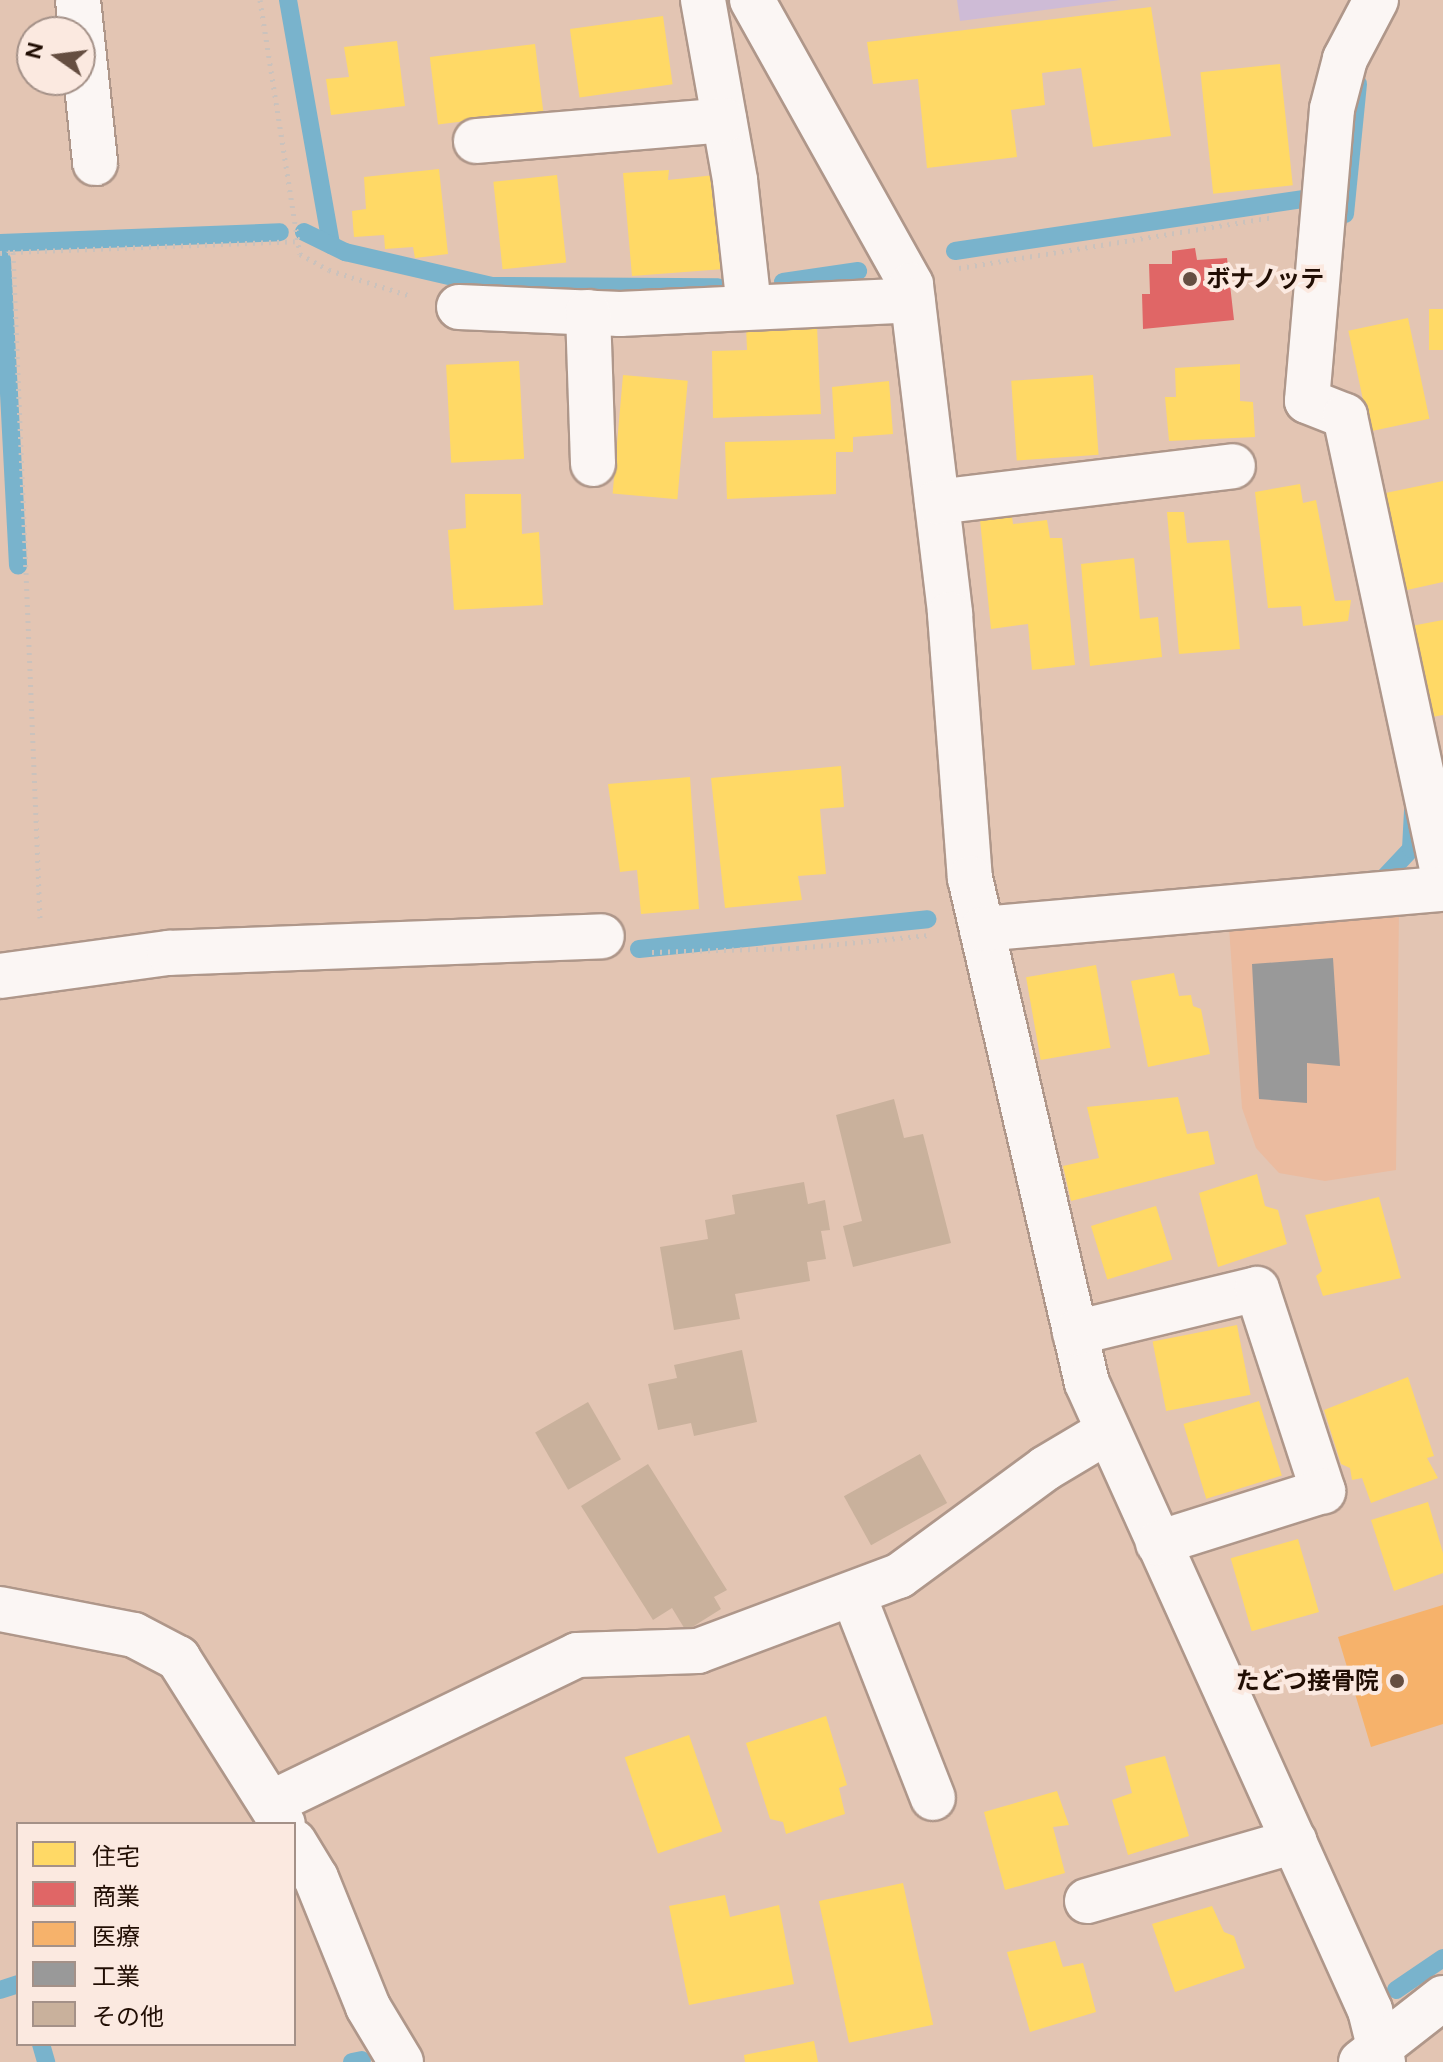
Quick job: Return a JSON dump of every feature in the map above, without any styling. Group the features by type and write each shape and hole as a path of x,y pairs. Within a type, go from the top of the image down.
{"street":[{"path":"78,0 95,163"},
{"path":"703,0 724,120 749,306"},
{"path":"752,0 910,288 937,502 970,878 1087,1383 1370,2010 1375,2057"},
{"path":"1376,0 1345,59 1332,109 1307,401 1345,416 1443,874"},
{"path":"476,141 724,120"},
{"path":"459,307 588,312 749,306 910,288"},
{"path":"588,312 593,464"},
{"path":"937,502 1233,466"},
{"path":"982,929 1443,889"},
{"path":"21,971 169,953 602,936"},
{"path":"1075,1333 1257,1289 1323,1491 1158,1543"},
{"path":"0,1609 134,1635 178,1658 277,1813 577,1655 698,1651 899,1576 1046,1468 1108,1431"},
{"path":"853,1594 933,1798"},
{"path":"1087,1901 1295,1841"},
{"path":"296,1845 316,1878 368,2007 401,2062"},
{"path":"1375,2057 1443,1998"}],"path":[{"path":"260,0 295,241 300,254 329,270 459,307"},
{"path":"910,288 1323,209"},
{"path":"0,253 295,241"},
{"path":"13,252 21,971"},
{"path":"602,936 645,953 797,948 982,929"}],"shaded area":[{"path":"957,0 1120,0 960,21"},
{"path":"1399,906 1396,1170 1325,1181 1279,1173 1256,1148 1242,1108 1229,928"}],"building: 住宅":[{"path":"1151,7 1171,136 1093,147 1081,68 1042,73 1045,105 1011,110 1017,157 927,168 918,79 873,84 867,42"},
{"path":"663,16 673,84 580,97 570,29"},
{"path":"397,41 405,106 331,115 326,79 349,77 344,47"},
{"path":"535,44 543,111 438,124 430,57"},
{"path":"1280,64 1293,185 1213,194 1200,72"},
{"path":"439,169 448,254 415,258 413,247 385,249 384,235 354,237 352,211 366,209 364,177"},
{"path":"669,170 668,180 715,175 724,269 632,276 623,173"},
{"path":"557,175 566,263 503,269 493,182"},
{"path":"1429,309 1443,309 1443,350 1429,350"},
{"path":"1408,318 1429,419 1370,431 1348,331"},
{"path":"746,326 817,326 821,414 713,418 712,351 747,350"},
{"path":"519,361 524,459 451,463 446,365"},
{"path":"1240,364 1240,401 1253,402 1255,437 1169,441 1165,397 1176,397 1175,368"},
{"path":"623,375 688,381 677,499 613,494"},
{"path":"1093,375 1099,455 1017,461 1011,381"},
{"path":"889,381 893,434 853,437 853,452 836,452 836,494 727,499 725,442 835,439 832,387"},
{"path":"1443,481 1443,582 1398,592 1376,495"},
{"path":"1300,484 1303,503 1316,500 1335,601 1351,600 1348,621 1303,626 1301,606 1268,608 1255,492"},
{"path":"465,494 521,494 522,534 539,532 543,605 454,610 448,530 466,528"},
{"path":"1167,512 1184,512 1187,543 1229,540 1240,649 1179,654"},
{"path":"1012,517 1013,524 1047,520 1050,538 1062,538 1075,665 1032,670 1028,624 991,629 980,520"},
{"path":"1134,558 1140,619 1158,617 1162,657 1090,666 1081,564"},
{"path":"1443,620 1443,715 1427,718 1406,627"},
{"path":"841,766 844,807 820,809 826,874 798,876 802,900 725,908 711,778"},
{"path":"690,777 699,909 641,914 637,870 620,872 608,784"},
{"path":"1096,965 1111,1048 1041,1060 1026,977"},
{"path":"1174,973 1179,996 1191,995 1193,1006 1201,1009 1210,1054 1148,1067 1131,981"},
{"path":"1178,1097 1187,1134 1208,1131 1215,1164 1071,1201 1063,1166 1099,1158 1087,1107"},
{"path":"1257,1174 1265,1206 1278,1210 1287,1244 1218,1267 1199,1193"},
{"path":"1379,1197 1401,1278 1323,1296 1316,1276 1322,1271 1305,1215"},
{"path":"1156,1206 1172,1260 1107,1279 1091,1226"},
{"path":"1237,1325 1251,1395 1166,1411 1153,1341"},
{"path":"1408,1377 1434,1456 1427,1458 1438,1478 1371,1503 1362,1478 1352,1480 1350,1468 1341,1464 1324,1410"},
{"path":"1259,1401 1282,1476 1206,1499 1183,1424"},
{"path":"1428,1502 1443,1553 1443,1573 1394,1591 1371,1520"},
{"path":"1298,1539 1319,1612 1252,1631 1231,1558"},
{"path":"826,1716 847,1785 839,1788 845,1814 786,1834 783,1822 770,1819 746,1743"},
{"path":"689,1735 722,1831 658,1854 625,1757"},
{"path":"1165,1756 1189,1836 1128,1855 1112,1800 1132,1793 1125,1766"},
{"path":"1057,1791 1069,1825 1053,1827 1065,1873 1005,1890 984,1812"},
{"path":"903,1883 933,2025 849,2043 819,1901"},
{"path":"725,1895 730,1917 779,1905 794,1984 689,2005 669,1906"},
{"path":"1212,1906 1224,1932 1234,1936 1245,1968 1175,1992 1152,1924"},
{"path":"1055,1941 1063,1967 1083,1963 1096,2012 1030,2032 1007,1952"},
{"path":"814,2041 818,2062 745,2062 744,2055"}],"building: 商業":[{"name":"ボナノッテ","path":"1195,248 1197,260 1227,258 1234,320 1143,329 1142,294 1150,294 1149,264 1172,264 1172,251"}],"building: 医療":[{"name":"たどつ接骨院","path":"1443,1605 1443,1724 1371,1747 1338,1637"}],"building: 工業":[{"path":"1333,958 1340,1066 1307,1063 1307,1103 1259,1099 1252,964"}],"building: その他":[{"path":"894,1099 904,1138 923,1134 951,1243 853,1267 843,1226 862,1221 836,1115"},
{"path":"804,1182 808,1204 825,1200 830,1230 821,1231 826,1259 807,1262 810,1281 735,1294 740,1319 674,1330 660,1247 708,1239 705,1220 735,1214 732,1195"},
{"path":"742,1350 757,1422 694,1436 691,1423 658,1430 648,1384 677,1378 674,1365"},
{"path":"588,1402 621,1459 568,1490 535,1432"},
{"path":"920,1454 947,1503 871,1545 844,1496"},
{"path":"648,1464 727,1590 714,1597 721,1609 686,1631 672,1608 653,1620 581,1506"}],"waterway":[{"path":"288,0 331,245"},
{"path":"1345,214 1358,84"},
{"path":"955,251 1311,198"},
{"path":"0,243 280,232"},
{"path":"304,232 345,252 492,286 718,287"},
{"path":"2,260 18,566"},
{"path":"783,282 858,271"},
{"path":"1368,880 1383,879 1411,849 1413,811"},
{"path":"639,949 927,919"},
{"path":"1396,1990 1443,1958"},
{"path":"0,1990 16,1985"},
{"path":"42,2046 46,2062"},
{"path":"352,2062 362,2060"}],"place":[{"name":"ボナノッテ","path":"1190,279"},
{"name":"たどつ接骨院","path":"1397,1681"}]}
